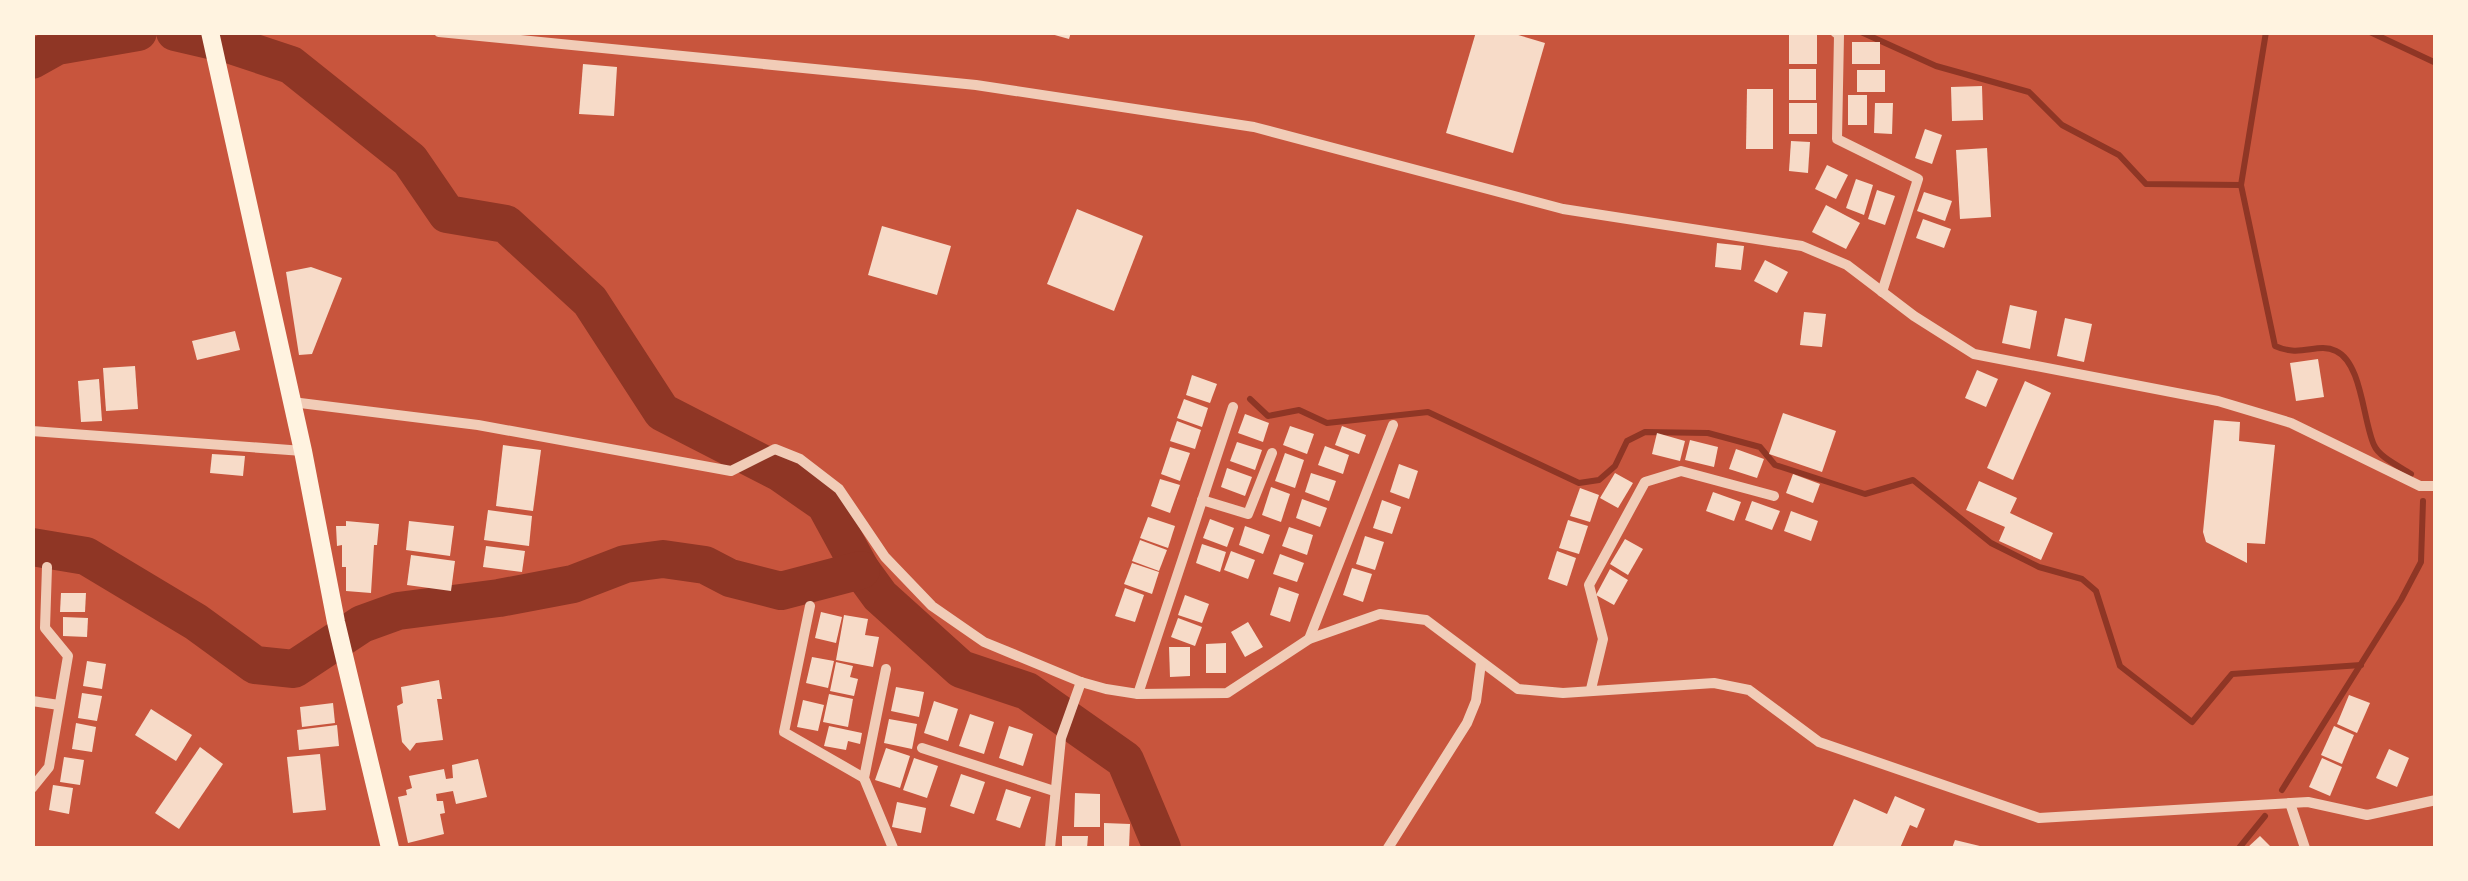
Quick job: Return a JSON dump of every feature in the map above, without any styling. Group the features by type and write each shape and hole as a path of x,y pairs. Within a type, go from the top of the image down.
{"main road":[{"path":"210,32 303,451 336,622 390,848"}],"street":[{"path":"440,32 976,85 1254,128 1564,209 1802,246 1847,265 1974,354 2218,402 2290,423 2420,486 2436,486"},
{"path":"1836,32 1840,35 1837,139 1918,179 1882,292"},
{"path":"292,402 478,425 731,471 775,449 800,459 839,489 886,557 932,606 984,642 1081,682 1138,694 1227,693 1309,640 1380,614 1426,620 1518,688 1564,694 1714,682 1749,690 1819,742 2038,818 2308,802 2367,815 2436,800"},
{"path":"1138,694 1233,406"},
{"path":"1309,640 1393,425"},
{"path":"32,430 303,451"},
{"path":"1202,500 1248,514 1272,453"},
{"path":"1591,689 1603,639 1589,585 1645,482 1681,471 1774,496"},
{"path":"32,788 49,767 68,656 44,628 47,567"},
{"path":"810,606 784,732 864,778"},
{"path":"1388,848 1468,724 1476,701 1480,663"},
{"path":"886,669 864,778 893,848"},
{"path":"1050,848 1062,738 1081,682"},
{"path":"32,701 59,705"},
{"path":"922,748 1054,791"},
{"path":"2290,803 2305,848"}],"building":[{"path":"1044,32 1071,32 1069,39"},
{"path":"1476,32 1508,32 1545,43 1513,153 1446,133"},
{"path":"1789,33 1817,33 1817,64 1789,64"},
{"path":"1852,42 1880,42 1880,64 1852,64"},
{"path":"583,64 617,67 614,116 579,114"},
{"path":"1789,69 1816,69 1816,100 1789,100"},
{"path":"1857,70 1885,70 1885,92 1857,92"},
{"path":"1982,86 1983,120 1952,121 1951,87"},
{"path":"1747,89 1773,89 1773,149 1746,149"},
{"path":"1848,95 1867,95 1867,125 1848,125"},
{"path":"1789,103 1817,103 1817,134 1789,134"},
{"path":"1875,103 1893,103 1892,134 1874,133"},
{"path":"1925,129 1942,135 1932,164 1915,158"},
{"path":"1791,141 1810,142 1808,173 1789,171"},
{"path":"1987,148 1991,217 1960,219 1956,150"},
{"path":"1827,165 1848,175 1836,199 1815,189"},
{"path":"1856,179 1873,185 1864,215 1846,208"},
{"path":"1877,190 1895,196 1885,225 1868,219"},
{"path":"1924,192 1952,201 1945,221 1917,211"},
{"path":"1826,205 1860,223 1846,249 1812,232"},
{"path":"1077,209 1143,236 1114,311 1047,284"},
{"path":"1923,219 1951,229 1944,248 1916,238"},
{"path":"882,226 951,246 937,295 868,275"},
{"path":"1717,243 1744,246 1741,270 1715,267"},
{"path":"1765,260 1788,272 1777,293 1754,281"},
{"path":"311,267 342,278 312,354 299,355 286,272"},
{"path":"2010,305 2037,311 2030,349 2002,343"},
{"path":"1804,312 1826,314 1822,347 1800,345"},
{"path":"2065,318 2092,324 2084,362 2057,356"},
{"path":"235,331 240,350 197,360 192,341"},
{"path":"2318,359 2324,397 2296,401 2290,363"},
{"path":"135,366 138,409 106,411 103,368"},
{"path":"1977,370 1998,379 1986,407 1965,398"},
{"path":"1192,375 1217,384 1210,403 1186,395"},
{"path":"99,379 102,421 81,422 78,381"},
{"path":"2025,381 2051,393 2013,480 1987,468"},
{"path":"1184,399 1208,408 1202,427 1177,418"},
{"path":"1783,413 1836,431 1822,472 1769,454"},
{"path":"1245,414 1269,423 1263,442 1238,433"},
{"path":"2214,420 2240,422 2239,441 2275,445 2265,544 2247,543 2247,563 2206,542 2203,532"},
{"path":"1177,421 1201,430 1195,449 1170,441"},
{"path":"1290,426 1314,434 1307,454 1283,445"},
{"path":"1342,426 1366,435 1359,454 1335,445"},
{"path":"1657,433 1685,441 1680,461 1652,454"},
{"path":"1690,440 1718,447 1714,467 1685,460"},
{"path":"1237,442 1262,450 1255,470 1230,461"},
{"path":"503,445 541,450 533,511 496,506"},
{"path":"1325,446 1349,455 1343,474 1318,465"},
{"path":"1170,447 1190,453 1180,481 1161,474"},
{"path":"1736,449 1764,459 1757,478 1729,469"},
{"path":"1285,453 1304,460 1295,488 1275,481"},
{"path":"212,454 245,456 243,476 210,473"},
{"path":"1399,464 1418,471 1409,499 1390,492"},
{"path":"1227,468 1252,477 1245,496 1221,487"},
{"path":"1311,473 1336,481 1329,501 1305,492"},
{"path":"1615,473 1633,483 1618,508 1600,498"},
{"path":"1793,474 1820,484 1813,503 1786,493"},
{"path":"1160,479 1180,485 1170,513 1151,506"},
{"path":"1979,481 2017,498 2010,513 2053,533 2041,560 1999,541 2005,527 1966,510"},
{"path":"1271,487 1290,494 1281,522 1262,515"},
{"path":"1580,488 1599,495 1590,522 1570,516"},
{"path":"1713,492 1741,502 1734,521 1706,511"},
{"path":"1302,499 1327,508 1320,527 1296,518"},
{"path":"1382,500 1401,507 1392,534 1373,528"},
{"path":"1752,501 1780,511 1772,530 1745,520"},
{"path":"488,510 532,516 529,546 484,540"},
{"path":"1791,511 1818,521 1811,541 1784,531"},
{"path":"1148,517 1175,526 1168,548 1140,538"},
{"path":"1210,519 1234,528 1227,547 1203,538"},
{"path":"1568,520 1588,526 1579,554 1559,548"},
{"path":"346,521 379,524 371,593 346,591 346,567 342,567 342,545 337,546 336,526 346,526"},
{"path":"409,521 454,526 450,556 406,550"},
{"path":"1245,526 1270,535 1263,554 1239,545"},
{"path":"1289,527 1313,535 1307,555 1282,546"},
{"path":"1365,536 1384,542 1375,570 1356,564"},
{"path":"1625,539 1643,549 1628,575 1610,564"},
{"path":"1140,540 1167,550 1159,571 1132,561"},
{"path":"1202,544 1226,552 1220,572 1196,563"},
{"path":"486,546 525,551 522,572 483,567"},
{"path":"1231,551 1255,560 1248,579 1224,570"},
{"path":"1557,551 1576,558 1567,586 1548,579"},
{"path":"1280,554 1304,563 1297,582 1273,574"},
{"path":"411,555 455,561 451,591 407,585"},
{"path":"1132,563 1159,572 1152,594 1124,584"},
{"path":"1352,568 1372,574 1363,602 1343,595"},
{"path":"1610,569 1628,580 1614,605 1596,595"},
{"path":"1279,587 1299,594 1290,622 1270,615"},
{"path":"1125,588 1144,595 1135,622 1115,616"},
{"path":"61,593 86,593 85,612 60,612"},
{"path":"1185,595 1209,604 1202,623 1178,615"},
{"path":"821,612 842,617 836,643 815,638"},
{"path":"844,615 868,619 865,635 879,637 873,667 836,660"},
{"path":"63,617 88,618 87,637 63,636"},
{"path":"1178,618 1202,627 1195,646 1171,637"},
{"path":"1248,622 1263,647 1245,657 1231,632"},
{"path":"1226,643 1226,673 1206,673 1206,644"},
{"path":"1169,647 1190,647 1190,676 1170,677"},
{"path":"812,657 834,661 828,688 806,683"},
{"path":"87,661 106,664 102,689 83,686"},
{"path":"836,662 853,666 850,677 858,679 854,696 830,691"},
{"path":"439,680 442,699 437,699 443,740 416,743 410,751 402,742 397,706 403,703 401,687"},
{"path":"896,687 924,692 919,717 891,711"},
{"path":"82,693 102,696 97,721 78,718"},
{"path":"829,694 853,699 848,727 823,722"},
{"path":"2349,695 2370,703 2357,733 2337,724"},
{"path":"803,700 824,705 818,731 797,727"},
{"path":"934,701 958,709 948,741 924,733"},
{"path":"333,703 335,723 302,727 300,707"},
{"path":"151,709 192,735 176,761 135,735"},
{"path":"970,714 994,722 984,754 959,746"},
{"path":"889,719 917,724 912,749 884,743"},
{"path":"76,723 96,727 92,752 72,749"},
{"path":"337,725 339,746 299,750 297,730"},
{"path":"829,726 862,733 860,744 848,741 846,750 824,746"},
{"path":"1009,726 1033,734 1023,766 999,758"},
{"path":"2334,726 2354,735 2342,764 2321,755"},
{"path":"200,747 223,764 179,829 155,813"},
{"path":"886,748 910,756 900,788 875,780"},
{"path":"2389,749 2409,758 2397,787 2376,778"},
{"path":"320,754 326,810 293,813 287,757"},
{"path":"64,757 84,760 80,785 60,782"},
{"path":"914,758 938,766 927,798 903,790"},
{"path":"2322,758 2342,767 2330,796 2309,787"},
{"path":"478,759 487,797 456,804 453,791 436,794 437,801 443,801 445,813 440,814 444,834 408,843 398,797 407,795 406,790 412,788 409,776 444,769 446,779 453,778 452,765"},
{"path":"961,774 985,782 974,814 950,806"},
{"path":"53,785 73,788 69,814 49,810"},
{"path":"1006,789 1031,797 1020,828 996,820"},
{"path":"1075,793 1100,794 1100,827 1074,827"},
{"path":"1895,796 1925,809 1917,828 1910,825 1900,848 1832,848 1854,799 1887,814"},
{"path":"897,802 926,808 921,833 892,827"},
{"path":"1104,823 1130,824 1129,848 1104,848"},
{"path":"1062,836 1088,836 1087,848 1062,848"},
{"path":"2260,836 2272,848 2247,848"},
{"path":"1955,840 1984,847 1984,848 1952,848"}],"waterway":[{"path":"32,60 57,46 138,32"},
{"path":"175,32 291,65 410,160 447,214 506,224 590,301 662,412 779,472 825,504 880,596 961,669 1027,691 1125,760 1162,848"},
{"path":"1861,32 1936,66 2029,92 2062,125 2119,155 2146,184 2241,185"},
{"path":"2266,32 2241,185 2275,346 2293,351 2329,349 2345,358 2357,380 2374,445 2411,474"},
{"path":"2370,32 2436,63"},
{"path":"1250,399 1268,416 1299,410 1327,423 1428,412 1579,483 1599,480 1615,466 1627,441 1645,432 1708,433 1760,447 1775,465 1865,494 1913,480 1991,543 2039,567 2082,579 2096,591 2120,666 2192,722 2232,674 2361,665"},
{"path":"2282,790 2421,562 2423,501"},
{"path":"32,547 86,556 196,622 255,665 294,669 362,624 398,611 573,584 625,564 663,559 705,565 730,578 781,591 861,570"},
{"path":"2239,848 2265,816"}]}
